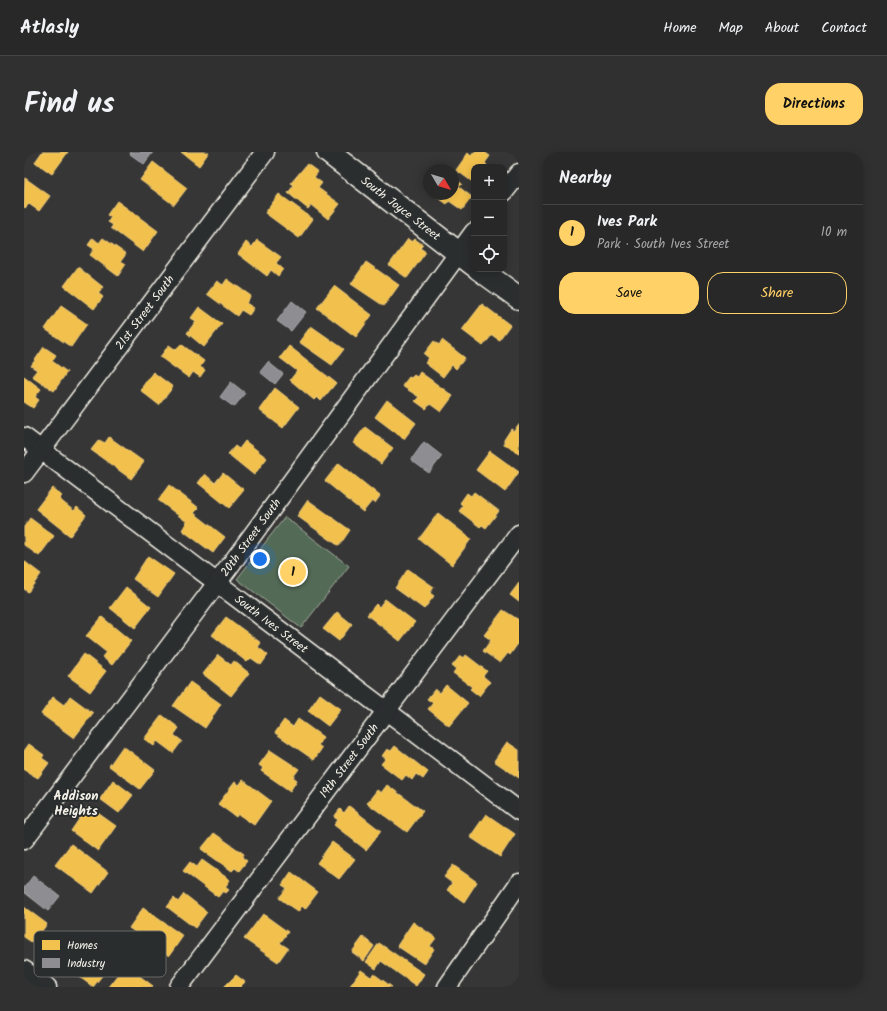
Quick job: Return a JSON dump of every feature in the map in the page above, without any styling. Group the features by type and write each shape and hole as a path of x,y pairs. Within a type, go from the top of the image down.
{"street":[{"name":"21st Street South","path":"24,473 265,152"},
{"name":"South Joyce Street","path":"328,152 466,259"},
{"path":"507,188 519,173"},
{"name":"20th Street South","path":"24,840 216,582 466,259 473,236"},
{"path":"483,272 519,298"},
{"name":"South Ives Street","path":"24,437 519,811"},
{"name":"19th Street South","path":"179,987 519,534"},
{"path":"447,987 519,883"},
{"path":"24,970 46,987"}],"green space":[{"path":"285,517 349,566 301,628 237,579"}],"building: Homes":[{"path":"42,152 68,152 52,174 35,162"},
{"path":"181,152 209,152 199,166"},
{"path":"474,152 484,152 490,156 485,163 486,164 471,164 471,181 459,172 459,166 468,153 471,156"},
{"path":"153,162 187,188 174,205 140,180"},
{"path":"307,164 318,172 314,177 322,183 318,188 340,204 328,219 311,205 308,209 288,193 294,185 291,183"},
{"path":"25,178 50,196 39,211 29,204 25,208 24,207"},
{"path":"459,187 471,196 462,210 449,201 447,204 441,200 459,200"},
{"path":"279,194 313,219 299,238 265,213"},
{"path":"117,201 158,231 143,252 111,228 113,225 108,222 111,217 107,215"},
{"path":"93,238 99,243 103,238 126,254 121,261 126,264 118,276 90,255 94,249 88,245"},
{"path":"408,239 412,242 415,239 423,245 420,248 426,252 407,278 389,265"},
{"path":"257,240 281,257 276,263 283,269 278,276 271,270 267,276 238,254 246,242 252,247"},
{"path":"366,262 399,285 384,306 351,284"},
{"path":"78,267 103,287 98,293 103,297 94,309 64,286"},
{"path":"227,279 251,296 246,303 254,308 249,315 241,310 237,316 207,294 217,281 223,285"},
{"path":"334,286 372,315 356,337 317,308"},
{"path":"482,304 510,325 499,340 492,335 483,346 462,330"},
{"path":"61,306 87,324 71,347 45,329"},
{"path":"199,307 222,324 204,347 187,333 196,321 191,318"},
{"path":"311,326 344,349 332,365 299,342"},
{"path":"442,340 465,358 456,369 452,365 443,377 425,363 429,358 424,354 434,341 439,345"},
{"path":"181,344 204,361 200,367 205,370 200,377 193,372 189,378 160,357 169,345 176,350"},
{"path":"289,346 336,383 321,401 317,397 314,400 290,380 297,371 280,358"},
{"path":"44,347 56,355 52,361 67,372 54,391 32,376 37,370 31,366"},
{"path":"153,372 173,387 159,405 140,390"},
{"path":"420,372 453,396 441,412 430,404 426,409 415,401 419,397 402,386 409,377 411,378 414,375 417,377"},
{"path":"24,376 41,389 35,397 39,400 33,408 24,402"},
{"path":"275,388 299,407 283,428 259,410"},
{"path":"387,400 416,423 404,439 375,417"},
{"path":"518,425 519,454 504,444 504,440 511,429 514,431"},
{"path":"365,427 393,448 381,464 353,443"},
{"path":"109,437 144,462 131,479 91,450 99,440 105,443"},
{"path":"245,441 267,458 254,475 228,454 235,446 239,449"},
{"path":"490,451 519,472 505,492 476,470"},
{"path":"339,463 380,496 375,503 372,501 363,512 325,481"},
{"path":"223,473 244,490 229,508 198,483 205,474 215,483"},
{"path":"169,485 199,508 194,513 225,537 213,553 182,530 187,522 158,500"},
{"path":"52,488 62,496 59,499 74,511 77,507 86,515 70,536 36,509"},
{"path":"474,492 499,511 486,528 482,525 480,527 459,511 463,506 460,503 467,493 471,496"},
{"path":"308,500 350,530 339,546 297,516"},
{"path":"438,513 471,539 452,565 419,539"},
{"path":"30,518 54,536 39,556 24,545 24,527"},
{"path":"148,556 174,574 158,597 133,579"},
{"path":"24,561 41,574 28,592 24,589"},
{"path":"408,569 434,587 430,593 434,596 424,609 395,588"},
{"path":"519,583 519,602 510,595"},
{"path":"126,587 151,607 135,628 110,608"},
{"path":"385,599 415,622 400,641 367,615 376,604 379,607"},
{"path":"503,610 519,620 519,642 510,655 508,653 500,663 483,651 491,640 484,635"},
{"path":"337,612 352,624 339,641 323,629"},
{"path":"102,617 131,641 112,665 102,657 106,652 86,636"},
{"path":"226,617 261,643 258,647 268,655 261,665 251,658 247,662 212,635"},
{"path":"84,654 106,671 90,692 68,676"},
{"path":"218,655 231,665 234,661 249,673 231,696 203,674"},
{"path":"466,655 487,671 483,676 490,682 479,696 470,689 472,687 453,673 456,669 452,666 460,656 464,658"},
{"path":"190,682 221,704 205,728 173,706"},
{"path":"446,685 468,703 449,726 428,709 433,703 427,699 435,689 440,693"},
{"path":"320,694 341,709 328,726 308,711"},
{"path":"70,696 93,713 74,738 41,714 53,697 64,705"},
{"path":"162,715 179,728 174,735 182,741 173,753 157,741 154,746 144,739"},
{"path":"298,719 323,737 318,745 322,748 314,760 275,733 284,720 293,727"},
{"path":"507,742 519,750 519,778 494,761"},
{"path":"29,744 44,755 42,758 49,763 38,778 24,770 24,751"},
{"path":"123,746 155,770 140,789 109,766"},
{"path":"395,746 428,772 423,779 416,774 412,780 406,775 402,780 381,764 386,758 382,756 387,749 391,751"},
{"path":"270,750 299,769 293,777 297,780 290,791 261,771 263,768 259,765"},
{"path":"113,780 133,795 119,813 100,799"},
{"path":"243,780 271,801 254,825 238,814 236,817 218,804 235,782 239,785"},
{"path":"387,785 423,811 407,832 367,803 377,790 381,793"},
{"path":"88,806 116,826 98,851 71,831"},
{"path":"349,806 381,831 366,850 334,825 338,820 334,817 340,809 344,813"},
{"path":"486,814 515,834 500,857 470,837"},
{"path":"214,833 244,854 242,857 247,861 239,871 235,868 232,871 201,849"},
{"path":"332,842 355,859 339,879 317,863"},
{"path":"71,844 108,872 93,893 55,865"},
{"path":"202,860 230,880 225,887 229,890 226,893 223,891 218,897 183,871 190,862 197,867"},
{"path":"453,865 477,882 464,902 447,890 452,883 444,877"},
{"path":"291,872 318,892 305,909 302,906 298,912 279,898 287,888 282,885"},
{"path":"184,894 207,912 195,928 167,907 174,898 178,902"},
{"path":"24,907 47,924 42,931 34,931 33,943 24,937"},
{"path":"143,908 183,936 169,956 166,954 166,931 133,931 129,928"},
{"path":"263,914 288,932 280,943 288,948 278,962 244,939"},
{"path":"413,922 436,938 430,946 434,949 424,964 397,946"},
{"path":"363,937 374,946 364,961 352,952"},
{"path":"379,943 424,974 416,986 381,961 376,969 366,962"},
{"path":"361,970 371,977 374,974 392,987 351,987 350,986"},
{"path":"236,975 245,982 241,986 242,987 224,987"},
{"path":"80,977 101,977 93,987"},
{"path":"116,977 141,977 153,986 152,987 108,987"}],"building: Industry":[{"path":"131,152 153,152 144,164 130,154"},
{"path":"292,301 306,312 291,331 277,321"},
{"path":"268,362 283,374 275,384 260,372"},
{"path":"231,382 245,393 234,407 220,397"},
{"path":"424,442 442,456 429,473 411,460"},
{"path":"33,876 60,896 48,911 24,892 24,888"}],"place":[{"name":"Ives Park","path":"293,572"}],"district":[{"name":"Addison Heights","path":"76,802"}]}
